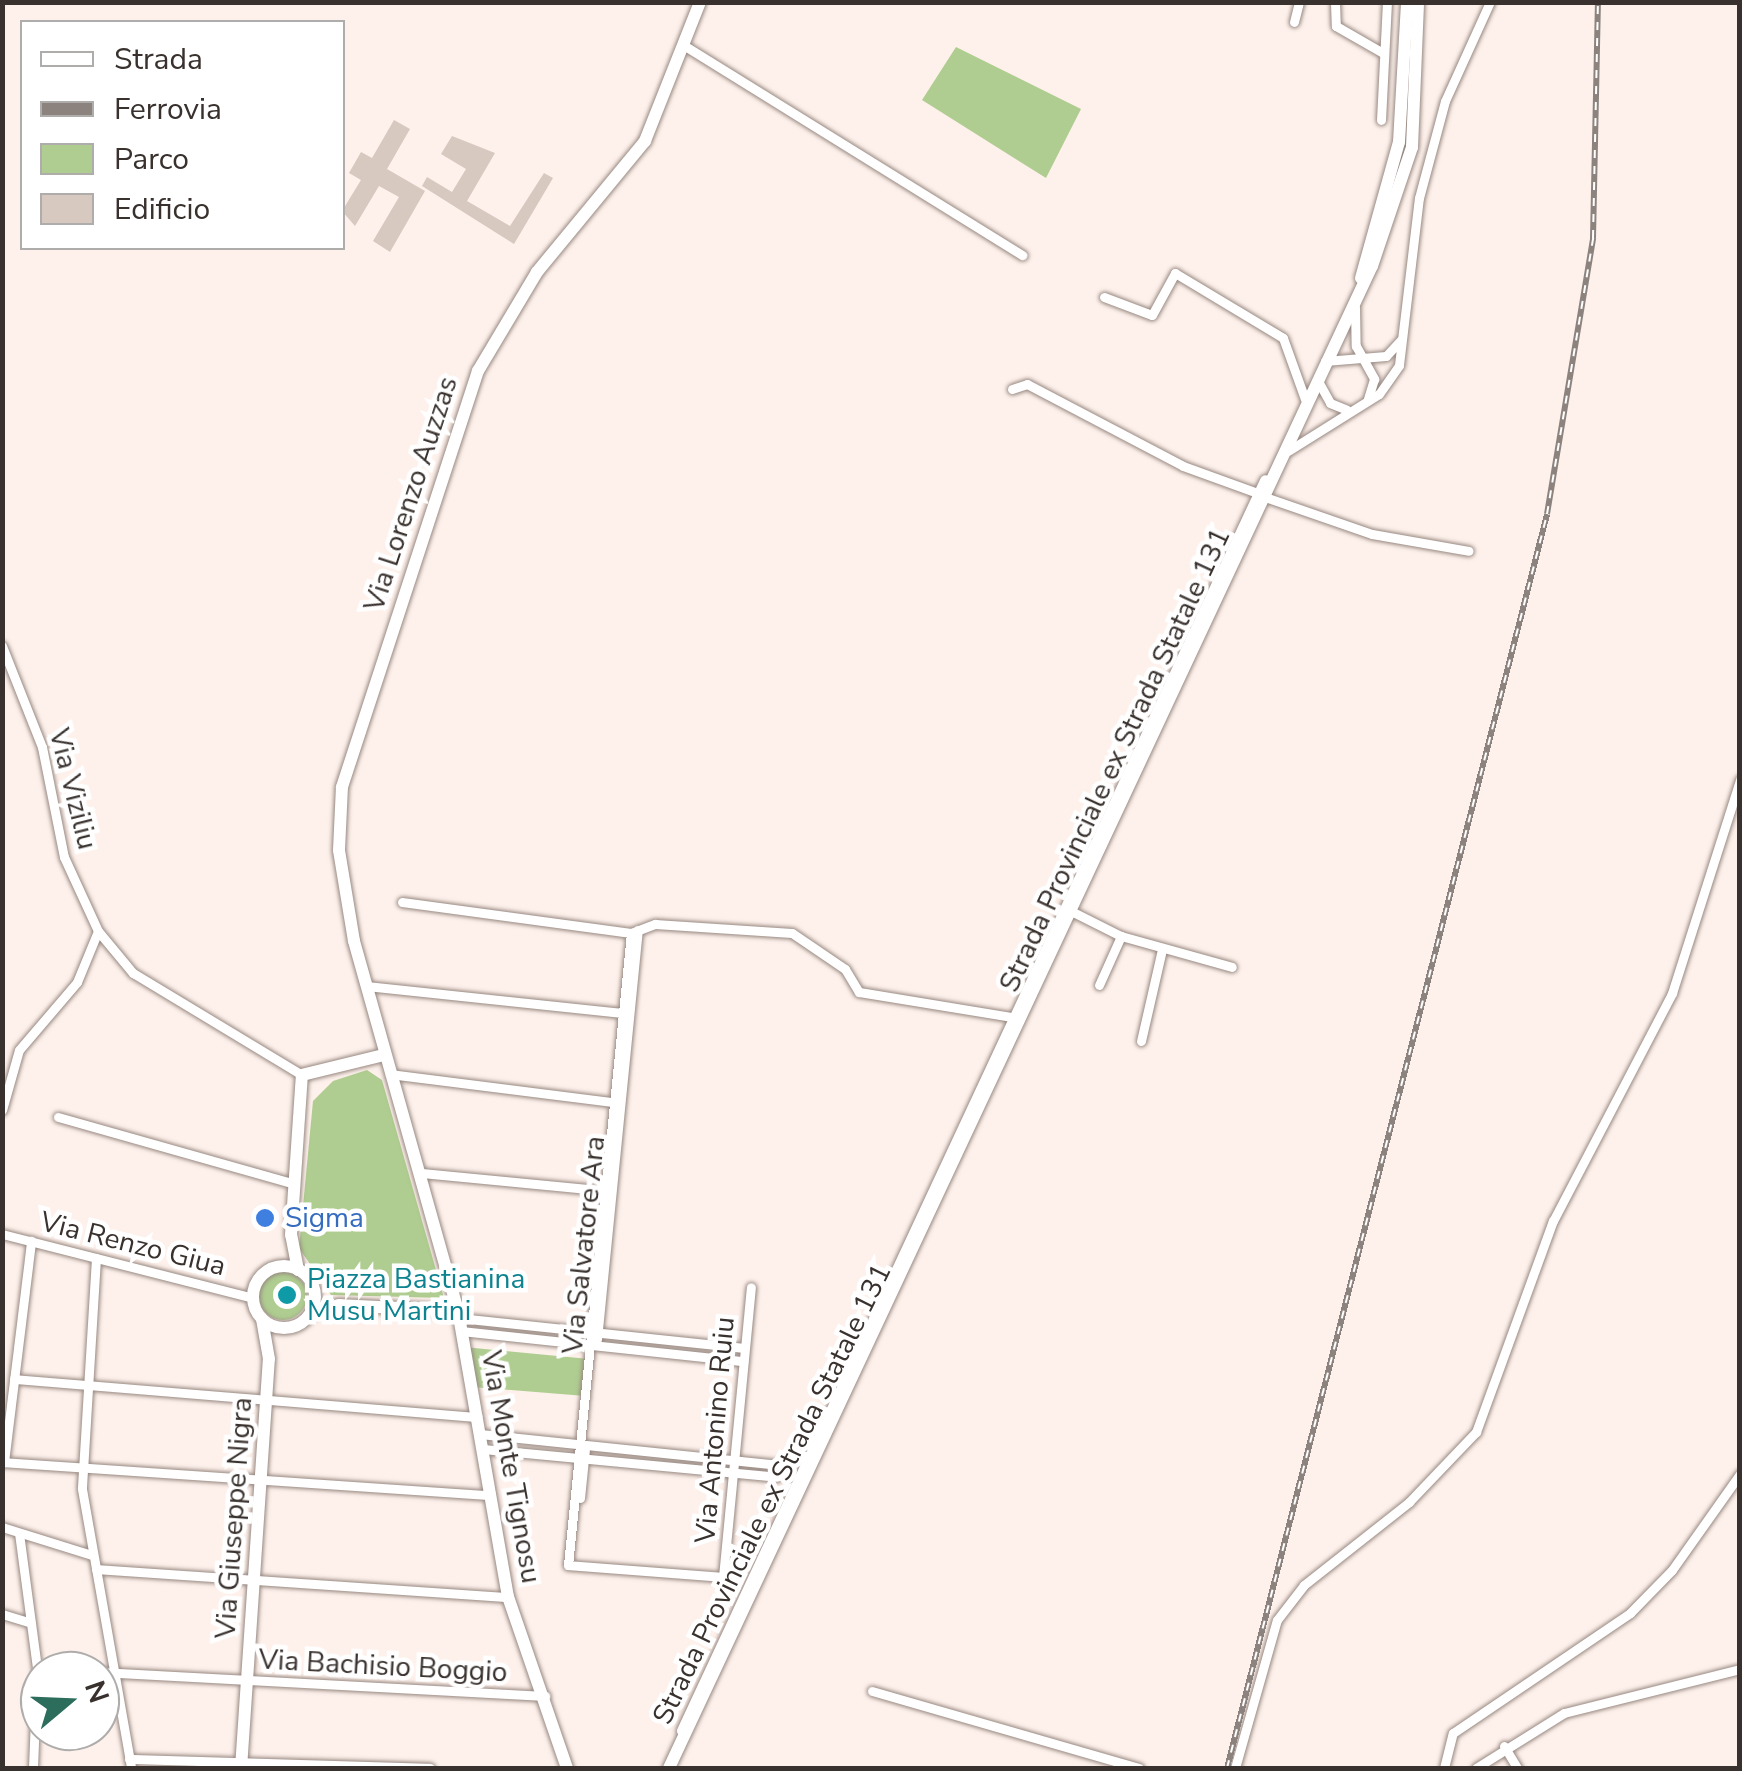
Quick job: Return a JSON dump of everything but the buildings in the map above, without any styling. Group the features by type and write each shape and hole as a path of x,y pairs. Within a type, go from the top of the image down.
{"main road":[{"name":"Via Lorenzo Auzzas","path":"384,1055 339,850 342,787 478,371 536,272 645,141 700,2"},
{"name":"Strada Provinciale ex Strada Statale 131","path":"1358,285 1400,142 1408,2"},
{"name":"Strada Provinciale ex Strada Statale 131","path":"678,1748 1011,1018 1358,285 1380,246 1412,147 1418,2"},
{"name":"Strada Provinciale ex Strada Statale 131","path":"678,1748 1073,912 1260,494"},
{"path":"289,1328 262,1319 253,1298 257,1281 279,1266 290,1235 302,1075 384,1055"},
{"name":"Via Monte Tignosu","path":"384,1055 422,1173 460,1320 508,1597 545,1696 566,1768"},
{"path":"290,1235 298,1270 314,1292 339,1304 460,1320"},
{"path":"279,1266 298,1270"},
{"path":"311,1312 314,1292"},
{"path":"269,1356 289,1328 311,1312 339,1304"},
{"name":"Via Giuseppe Nigra","path":"242,1764 269,1356 262,1319"},
{"path":"669,1768 678,1748"}],"street":[{"path":"1294,22 1299,2"},
{"path":"1335,2 1336,26 1383,53"},
{"path":"1380,120 1387,2"},
{"path":"1275,463 1367,402 1389,382 1405,334 1418,198 1445,101 1490,2"},
{"path":"685,46 1022,255"},
{"path":"1104,298 1152,316 1175,273 1284,338 1305,399"},
{"path":"1358,285 1362,360 1374,379 1367,402"},
{"path":"1350,410 1326,400 1319,369 1386,356 1405,334"},
{"path":"1012,389 1027,384 1183,466 1372,534 1469,550"},
{"name":"Via Viziliu","path":"2,646 42,748 64,857 98,931 133,974 302,1075"},
{"path":"1236,1768 1277,1620 1304,1585 1408,1502 1476,1432 1553,1221 1672,993 1740,780"},
{"path":"402,902 634,931 792,933 845,969 859,992 1011,1018"},
{"path":"1073,912 1121,936 1232,967"},
{"path":"2,1110 19,1050 77,982 98,931"},
{"name":"Via Salvatore Ara","path":"617,1103 634,931"},
{"name":"Via Salvatore Ara","path":"634,931 571,1565 724,1577"},
{"path":"1099,985 1121,936"},
{"path":"1141,1041 1162,949"},
{"path":"366,986 623,1014"},
{"path":"390,1074 617,1103"},
{"path":"58,1117 294,1184"},
{"path":"422,1173 608,1191"},
{"name":"Via Renzo Giua","path":"2,1234 253,1298"},
{"path":"31,1241 3,1462 490,1495"},
{"path":"96,1258 82,1470 92,1555 111,1651"},
{"name":"Via Antonino Ruiu","path":"724,1577 751,1287"},
{"path":"460,1320 744,1348"},
{"path":"460,1320 593,1345 742,1360"},
{"path":"14,1379 477,1416"},
{"path":"480,1434 779,1465"},
{"path":"483,1449 778,1477"},
{"path":"1444,1768 1453,1733 1630,1614 1672,1570 1740,1474"},
{"path":"2,1527 92,1555"},
{"path":"18,1533 34,1651"},
{"path":"96,1569 508,1597"},
{"path":"2,1614 30,1623"},
{"path":"1476,1768 1504,1746 1564,1712 1738,1673"},
{"name":"Via Bachisio Boggio","path":"120,1674 545,1696"},
{"path":"872,1691 1139,1768"},
{"path":"120,1704 130,1764 430,1768"},
{"path":"1504,1746 1516,1768"}],"green space":[{"path":"956,47 1081,109 1046,178 922,100"},
{"path":"367,1070 382,1080 444,1298 331,1295 299,1248 313,1101 333,1081"},
{"path":"283,1272 300,1279 307,1296 300,1313 283,1320 266,1313 259,1296 266,1279"},
{"path":"464,1347 589,1359 585,1396 472,1387"}],"railway":[{"path":"1227,1768 1547,514 1593,238 1598,2"}],"place":[{"name":"Sigma","path":"265,1218"},
{"name":"Piazza Bastianina Musu Martini","path":"287,1295"}]}
